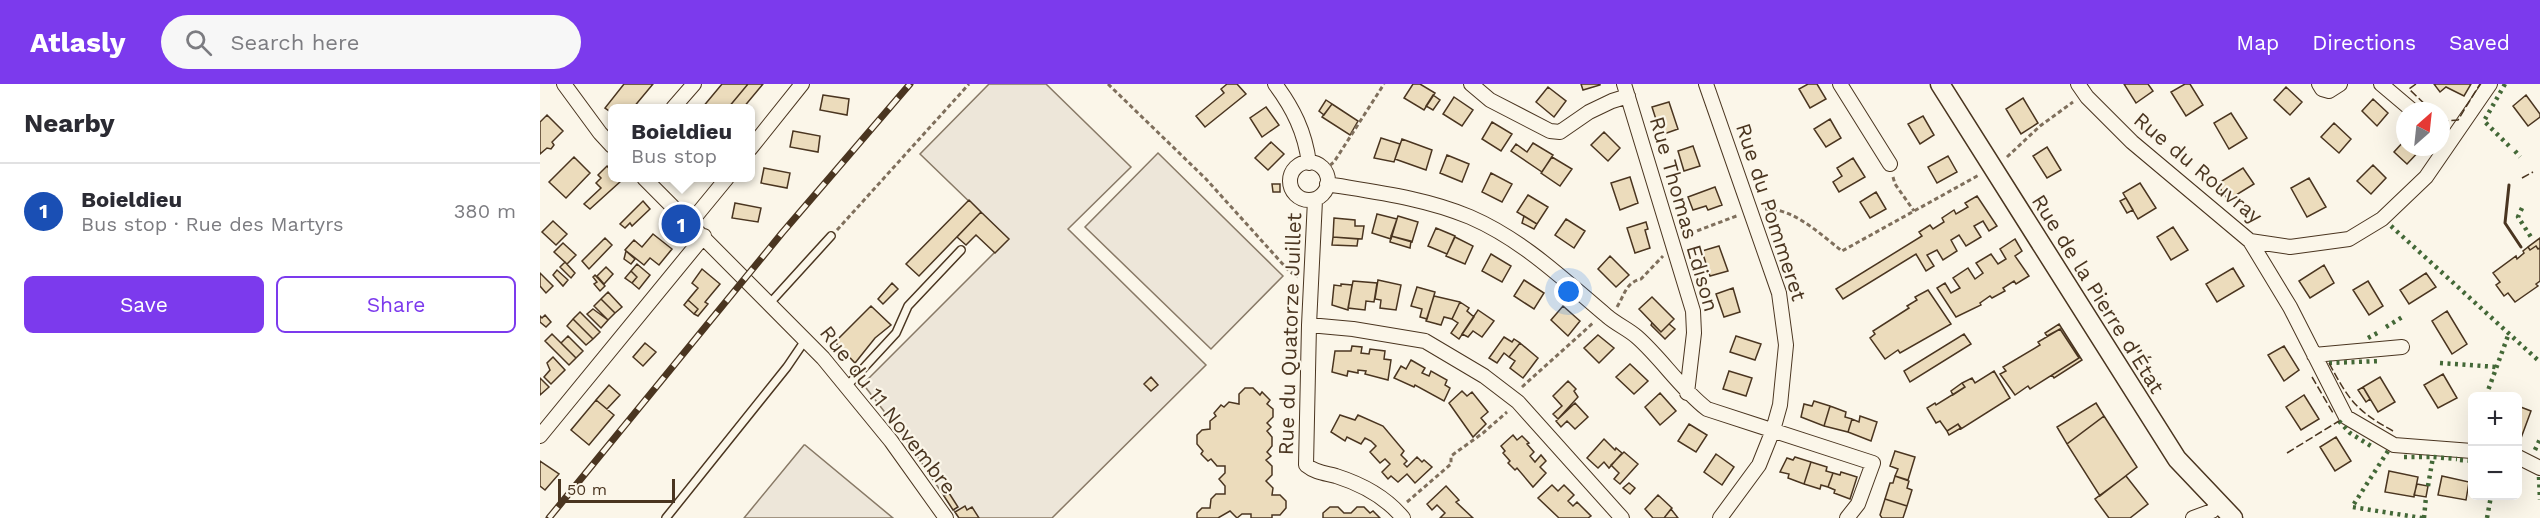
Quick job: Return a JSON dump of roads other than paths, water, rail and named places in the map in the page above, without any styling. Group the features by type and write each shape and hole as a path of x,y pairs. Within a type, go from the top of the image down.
{"street":[{"path":"564,84 608,141"},
{"path":"676,104 694,84"},
{"path":"755,143 802,84"},
{"path":"1275,84 1294,109 1308,149 1309,163"},
{"path":"1471,84 1490,100 1550,131 1560,132 1626,90"},
{"name":"Rue du Pommeret","path":"1706,84 1779,293 1786,345 1780,405 1773,430 1759,465 1720,518"},
{"path":"1840,84 1890,164"},
{"name":"Rue de la Pierre d'État","path":"1940,84 2177,459 2218,505 2233,518"},
{"path":"2319,84 2322,89 2329,91 2340,84"},
{"path":"2381,84 2402,102"},
{"name":"Rue du Rouvray","path":"2450,134 2490,84"},
{"name":"Rue Thomas Edison","path":"1626,90 1693,311 1694,333 1687,393"},
{"name":"Rue du Rouvray","path":"2079,90 2132,142 2250,241 2290,247 2349,239 2388,213 2426,177 2437,156"},
{"path":"1326,177 1322,195 1315,200 1300,199 1290,187 1291,172 1303,163 1317,164 1326,177 1432,205 1470,218 1538,256 1608,317 1637,337 1687,393 1707,409 1873,464 1858,504 1847,518"},
{"name":"Rue du 11 Novembre","path":"649,182 806,339 891,441 946,518"},
{"path":"690,224 723,182"},
{"name":"Rue du Quatorze Juillet","path":"1315,200 1306,465 1315,472 1356,484 1377,494 1400,515"},
{"path":"540,436 704,237"},
{"path":"2250,241 2290,307 2346,417 2394,445 2468,451"},
{"path":"1309,325 1353,329 1425,341 1484,376 1518,402 1622,518"},
{"path":"2314,355 2402,347"},
{"path":"2522,459 2540,468"},
{"path":"2193,518 2212,511 2218,505"}],"lane":[{"path":"770,303 831,236"},
{"path":"847,386 896,333 908,306 961,250"},
{"path":"666,518 787,367 806,339"}],"railway":[{"path":"549,518 782,233 910,84"}],"place":[{"name":"Boieldieu","path":"681,224"}]}
